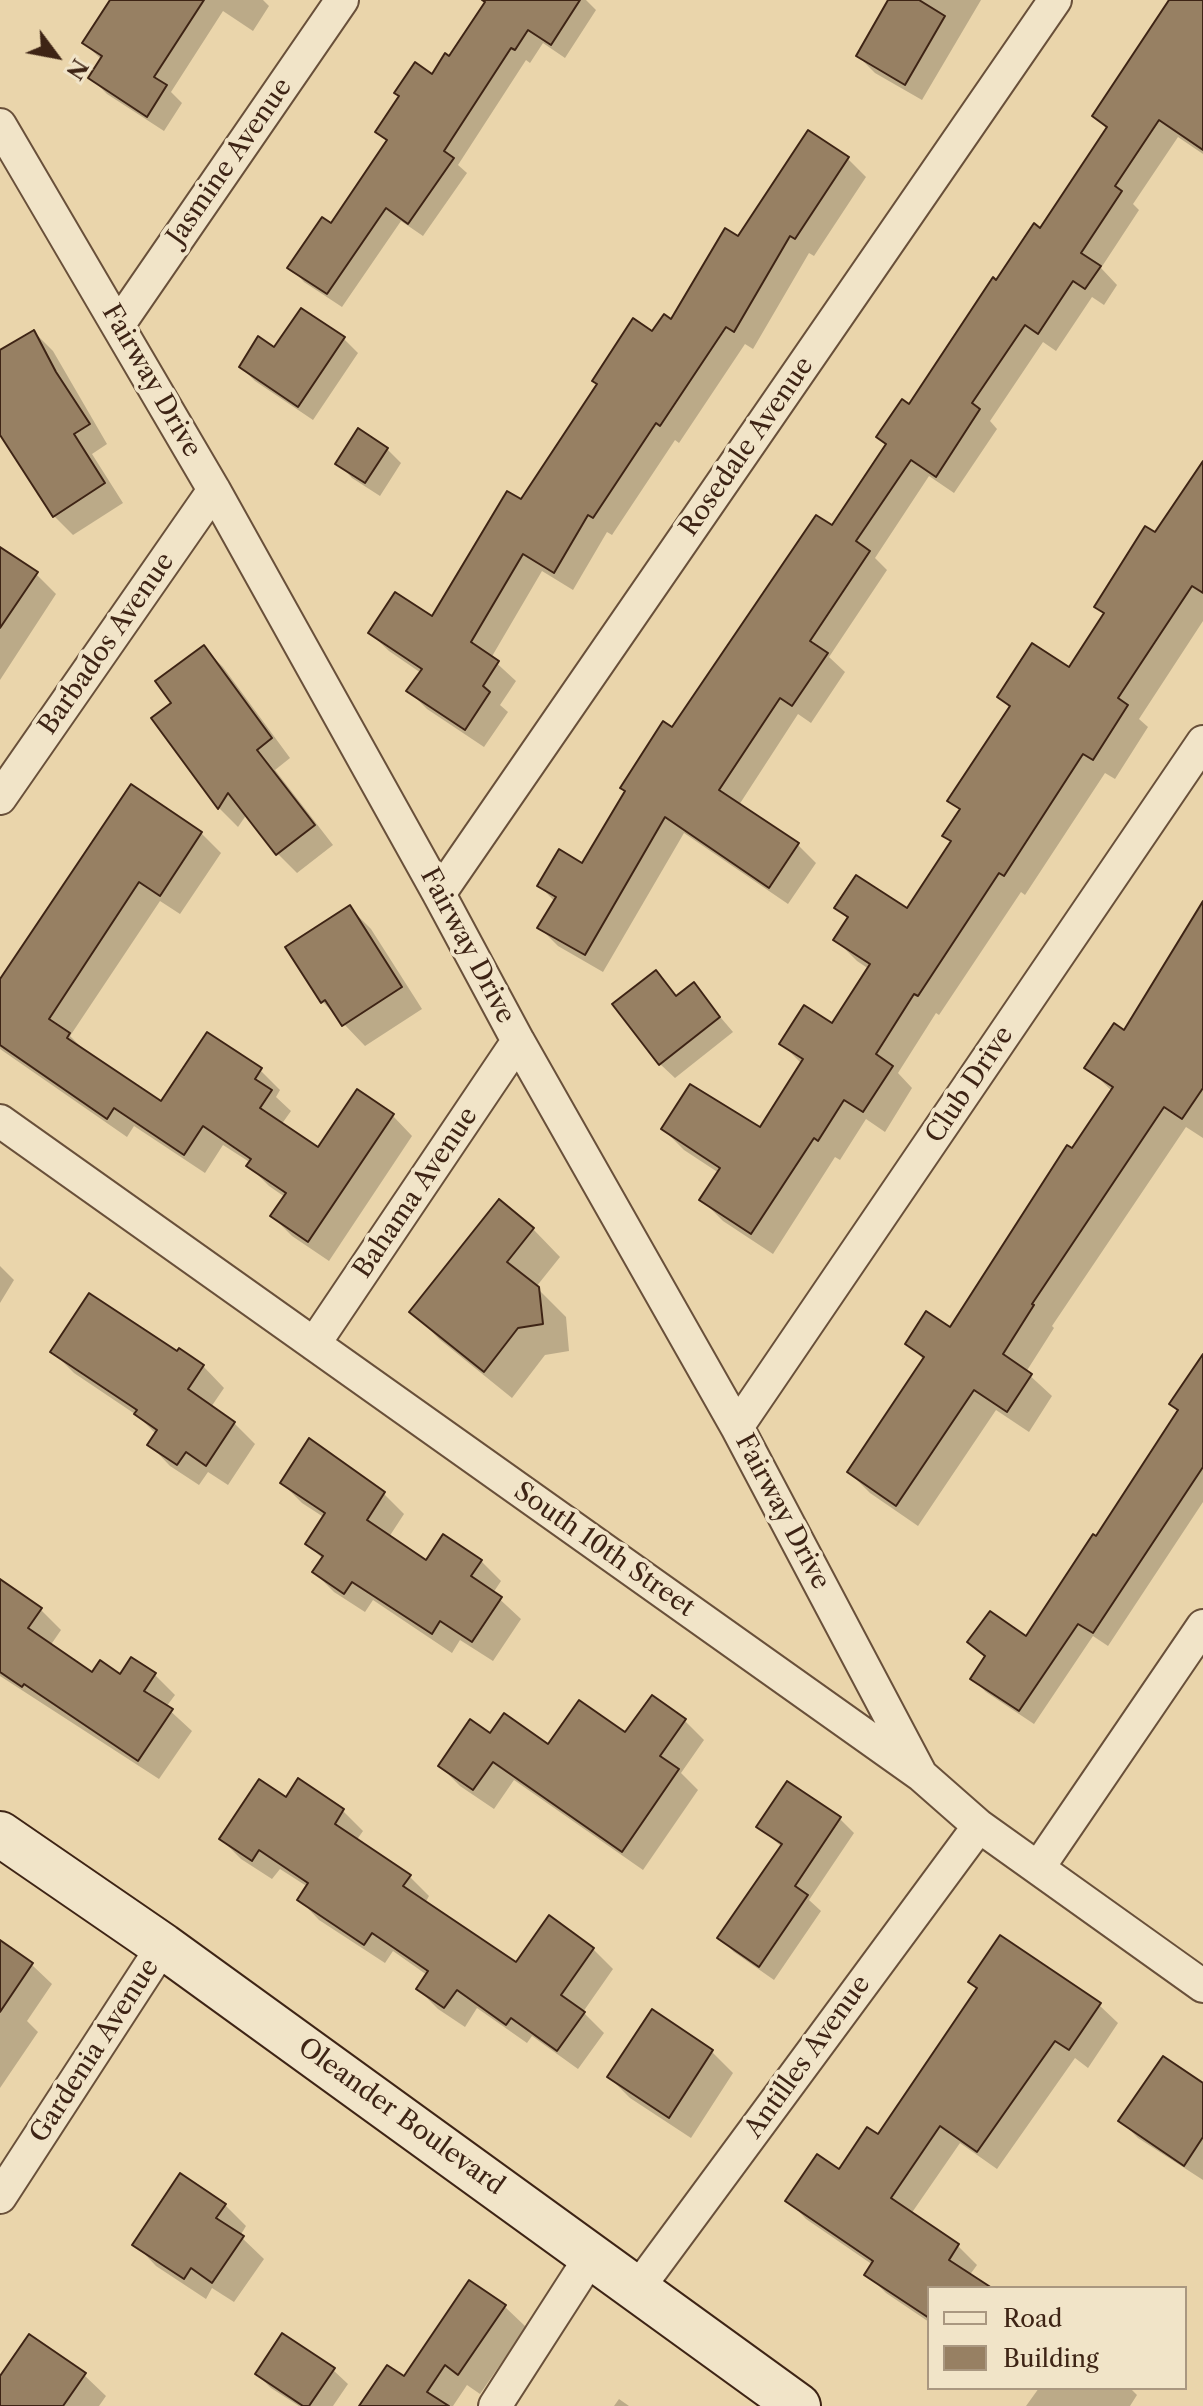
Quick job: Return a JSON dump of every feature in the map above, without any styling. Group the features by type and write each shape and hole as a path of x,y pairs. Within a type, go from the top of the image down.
{"main road":[{"name":"Oleander Boulevard","path":"0,1834 163,1946 798,2406"}],"street":[{"name":"Jasmine Avenue","path":"119,324 342,0"},
{"name":"Rosedale Avenue","path":"439,894 1055,0"},
{"name":"Fairway Drive","path":"0,125 214,490 518,1041 737,1427 921,1775"},
{"name":"Barbados Avenue","path":"0,798 214,490"},
{"name":"Club Drive","path":"737,1427 1203,742"},
{"name":"Bahama Avenue","path":"314,1344 518,1041"},
{"name":"South 10th Street","path":"0,1121 921,1775 979,1826 1203,1986"},
{"path":"1038,1868 1203,1626"},
{"name":"Antilles Avenue","path":"638,2288 979,1826"},
{"name":"Gardenia Avenue","path":"0,2197 163,1946"},
{"path":"495,2406 592,2255"}],"building":[{"path":"110,0 204,0 154,77 167,85 147,117 88,78 102,56 82,43"},
{"path":"482,0 580,0 551,45 528,30 515,50 511,48 444,151 454,158 408,224 386,208 327,294 287,268 322,217 331,223 387,140 375,132 399,96 394,93 415,62 432,74 445,53 449,56 485,2"},
{"path":"888,0 919,0 945,16 905,85 856,56"},
{"path":"1169,0 1203,0 1203,150 1159,120 1115,186 1122,191 1081,253 1101,266 1085,289 1073,281 1038,334 1025,325 972,403 980,409 936,477 911,460 856,541 870,551 810,641 828,653 792,706 780,698 719,790 799,843 769,888 665,817 585,955 537,928 556,897 537,886 559,849 582,863 625,791 620,788 663,721 672,727 816,515 832,525 886,444 876,437 902,399 909,404 993,277 996,280 1034,223 1040,228 1107,127 1092,116"},
{"path":"808,130 849,157 795,239 790,236 734,332 726,327 660,426 656,423 593,518 588,515 554,573 523,554 471,642 499,661 483,686 490,692 465,730 406,691 422,669 368,633 395,592 432,616 507,491 521,499 597,384 592,381 633,318 652,331 664,314 671,319 725,228 738,236"},
{"path":"301,308 345,337 298,407 239,367 258,336 274,347"},
{"path":"34,330 56,372 90,424 74,434 105,483 53,517 0,435 0,350"},
{"path":"358,428 388,448 365,483 335,464"},
{"path":"1203,461 1203,593 1192,586 1118,698 1128,705 1093,760 1083,754 1004,876 999,873 918,996 914,994 876,1054 893,1066 863,1112 844,1100 818,1141 814,1138 751,1234 699,1200 720,1168 661,1129 690,1084 760,1127 803,1059 779,1044 804,1005 832,1023 870,964 833,940 848,917 834,908 856,875 907,908 951,841 942,836 960,809 947,801 1010,706 997,697 1032,643 1069,667 1104,613 1094,607 1145,526 1155,532"},
{"path":"0,547 38,572 0,628"},
{"path":"204,645 272,738 257,750 315,825 276,855 228,793 218,809 151,718 171,703 155,681"},
{"path":"131,784 202,832 160,896 139,882 49,1019 70,1033 67,1038 161,1101 207,1032 262,1068 255,1079 272,1090 260,1108 318,1147 357,1089 394,1114 308,1242 270,1216 286,1193 246,1166 251,1159 203,1126 184,1155 114,1108 107,1119 0,1045 0,979"},
{"path":"1203,901 1203,1088 1182,1119 1164,1107 1032,1304 1003,1354 1032,1374 1007,1412 974,1390 896,1506 847,1472 924,1357 905,1344 926,1311 950,1327 1067,1145 1072,1148 1113,1087 1084,1068 1114,1023 1124,1030"},
{"path":"350,905 402,987 342,1026 325,1000 321,1003 285,947"},
{"path":"656,970 676,996 694,982 720,1017 659,1065 612,1004"},
{"path":"499,1199 534,1228 507,1262 539,1287 543,1324 518,1328 484,1372 409,1312"},
{"path":"89,1293 177,1351 179,1348 204,1365 188,1389 235,1422 206,1466 186,1452 177,1465 147,1445 157,1430 134,1414 137,1410 50,1352"},
{"path":"1203,1354 1203,1467 1093,1633 1078,1624 1019,1711 970,1679 985,1656 967,1642 990,1611 1026,1636 1178,1410 1169,1404"},
{"path":"309,1438 385,1492 367,1520 426,1560 443,1534 482,1560 471,1576 502,1597 472,1642 440,1621 432,1634 352,1582 344,1594 312,1572 323,1556 305,1544 325,1513 280,1483"},
{"path":"0,1579 42,1608 28,1628 92,1672 100,1660 120,1674 131,1657 156,1673 144,1691 173,1709 138,1761 24,1684 22,1687 0,1672"},
{"path":"652,1695 686,1719 660,1756 679,1769 622,1852 493,1762 473,1790 438,1766 470,1719 490,1733 504,1713 548,1744 579,1700 625,1732"},
{"path":"298,1778 344,1809 335,1824 411,1875 403,1886 516,1962 549,1915 594,1948 561,1995 585,2012 557,2051 511,2018 506,2025 457,1990 444,2008 416,1989 428,1971 372,1933 364,1945 297,1900 308,1883 259,1850 252,1861 219,1839 259,1779 286,1797"},
{"path":"787,1781 841,1817 795,1886 808,1895 759,1967 717,1938 782,1844 756,1827"},
{"path":"1000,1935 1101,2003 1069,2050 1055,2041 977,2152 940,2126 891,2198 959,2244 949,2260 989,2286 927,2286 927,2317 864,2275 873,2261 785,2201 817,2154 839,2169 867,2127 878,2134 977,1988 968,1982"},
{"path":"0,1940 33,1963 0,2012"},
{"path":"652,2009 713,2050 669,2118 607,2077"},
{"path":"1163,2056 1203,2083 1203,2137 1184,2166 1118,2121"},
{"path":"180,2173 226,2204 216,2218 244,2236 212,2283 191,2268 184,2279 132,2245"},
{"path":"469,2280 506,2305 458,2375 445,2365 427,2392 449,2406 359,2406 387,2365 404,2376"},
{"path":"282,2333 335,2368 309,2406 303,2406 255,2374"},
{"path":"29,2334 86,2373 63,2406 0,2406 0,2376"}]}
